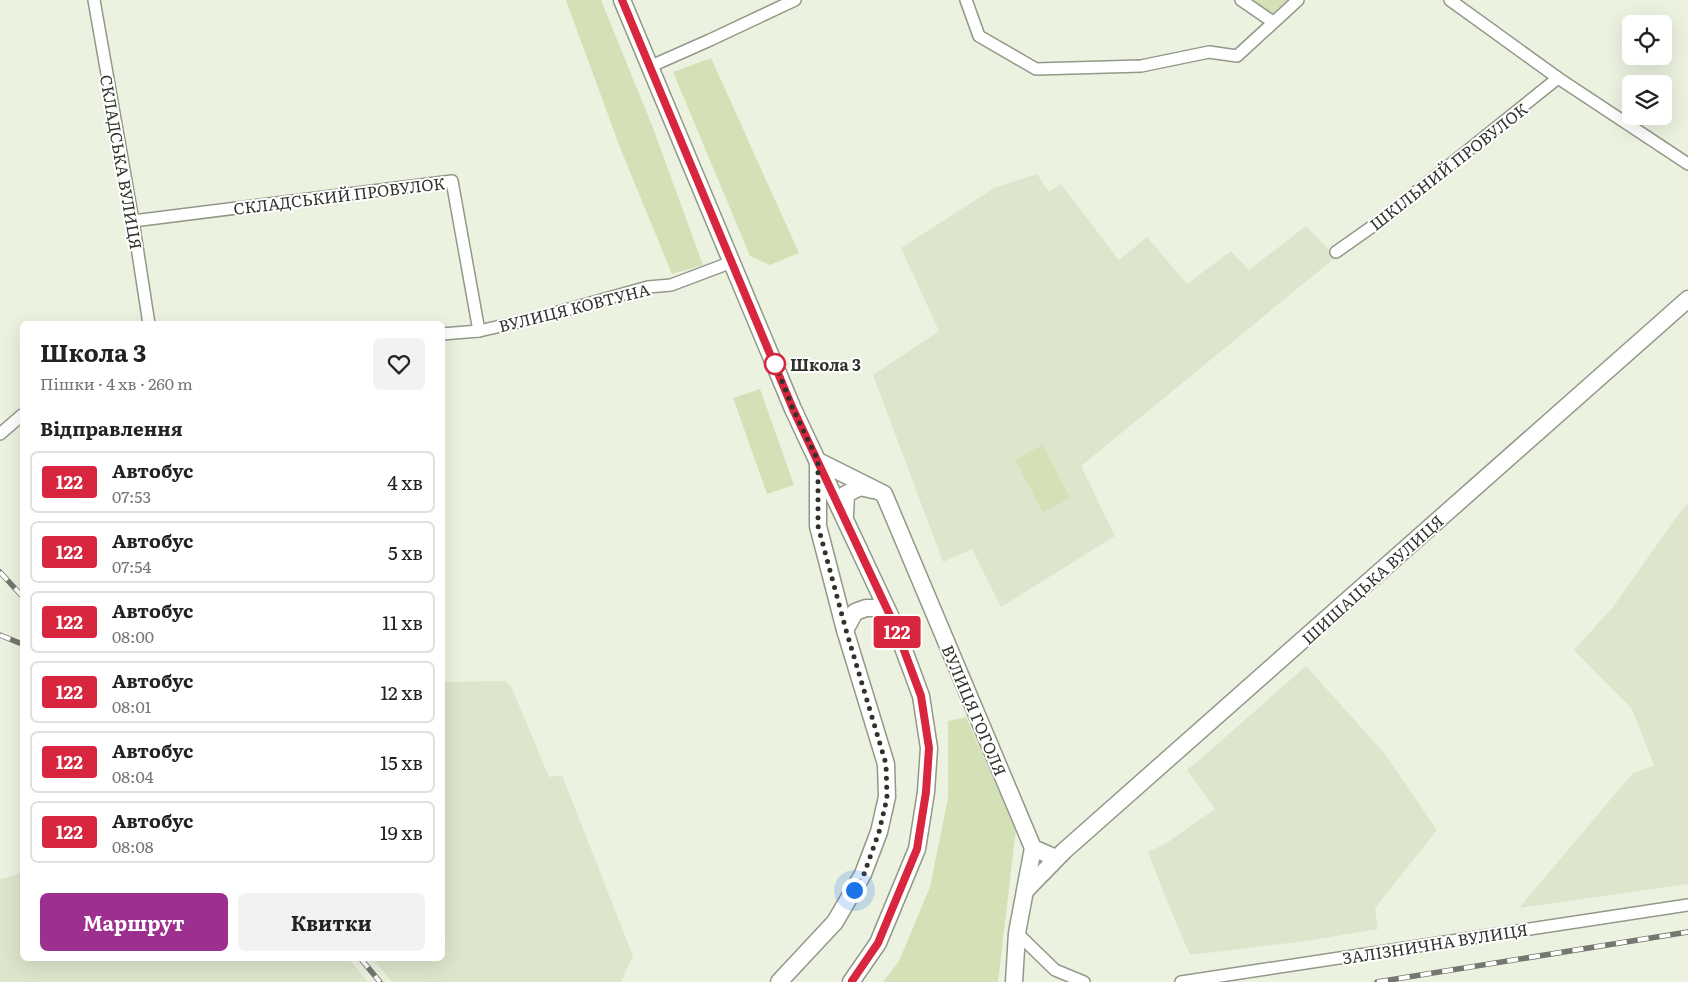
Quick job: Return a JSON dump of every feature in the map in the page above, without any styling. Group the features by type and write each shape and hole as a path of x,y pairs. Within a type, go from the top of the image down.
{"street":[{"name":"СКЛАДСЬКА ВУЛИЦЯ","path":"94,0 149,321"},
{"path":"622,0 793,409 895,626 921,696 929,748 926,792 917,849 878,943 852,982"},
{"path":"649,66 795,0"},
{"path":"966,0 979,36 1036,68 1141,66 1209,52 1237,56 1298,0"},
{"path":"1241,0 1273,22"},
{"path":"1450,0 1558,78 1688,164"},
{"name":"ШКІЛЬНИЙ ПРОВУЛОК","path":"1336,252 1380,221 1558,78"},
{"name":"СКЛАДСЬКИЙ ПРОВУЛОК","path":"133,221 452,181 479,331"},
{"name":"ВУЛИЦЯ КОВТУНА","path":"445,334 479,331 544,316 648,287 671,285 732,262"},
{"name":"ШИШАЦЬКА ВУЛИЦЯ","path":"1025,891 1056,858 1688,299"},
{"path":"0,434 20,417"},
{"path":"818,461 884,494"},
{"path":"779,982 835,922 864,874 879,832 887,798 886,764 846,630 818,526 818,461"},
{"path":"845,518 846,494 860,487 884,494"},
{"name":"ВУЛИЦЯ ГОГОЛЯ","path":"884,494 1033,848"},
{"path":"846,630 855,612 866,608 876,608 895,626"},
{"path":"1014,982 1017,933 1033,848 1056,858"},
{"name":"ЗАЛІЗНИЧНА ВУЛИЦЯ","path":"1181,982 1688,905"},
{"path":"1017,933 1056,970 1084,982"}],"shaded area":[{"path":"1037,174 1049,192 1061,184 1119,260 1147,237 1187,284 1231,251 1249,270 1306,226 1336,257 1081,466 1115,536 1001,607 972,549 943,562 873,375 939,331 901,248 994,188"},
{"path":"1688,503 1688,884 1519,908 1632,774 1654,765 1632,709 1574,650 1613,607"},
{"path":"1306,666 1385,754 1437,830 1375,908 1378,929 1306,941 1190,955 1148,852 1165,844 1215,809 1187,770"},
{"path":"505,681 511,686 549,777 562,775 633,956 621,982 392,982 375,961 445,961 445,682"},
{"path":"20,874 20,961 351,961 368,982 0,982 0,879"}],"green space":[{"path":"566,0 601,0 653,128 703,265 672,274 619,145"},
{"path":"1241,0 1300,0 1273,22"},
{"path":"711,58 799,253 770,265 750,256 673,72"},
{"path":"760,389 794,485 767,494 733,398"},
{"path":"1043,445 1070,498 1043,512 1015,460"},
{"path":"966,717 1016,829 998,982 883,982 899,961 930,887 948,798 948,721"}],"railway":[{"path":"0,572 20,594"},
{"path":"0,635 20,643"},
{"path":"1377,982 1688,932"},
{"path":"363,961 380,982"}],"bus line":[{"name":"122","path":"622,0 793,409 895,626 921,696 929,748 926,792 917,849 896,904 878,943 852,981"}],"place":[{"name":"Школа 3","path":"775,364"}],"route":[{"path":"775,364 772,356 793,409 818,461 818,526 846,630 886,764 887,798 879,832 864,874 854,890"}]}
